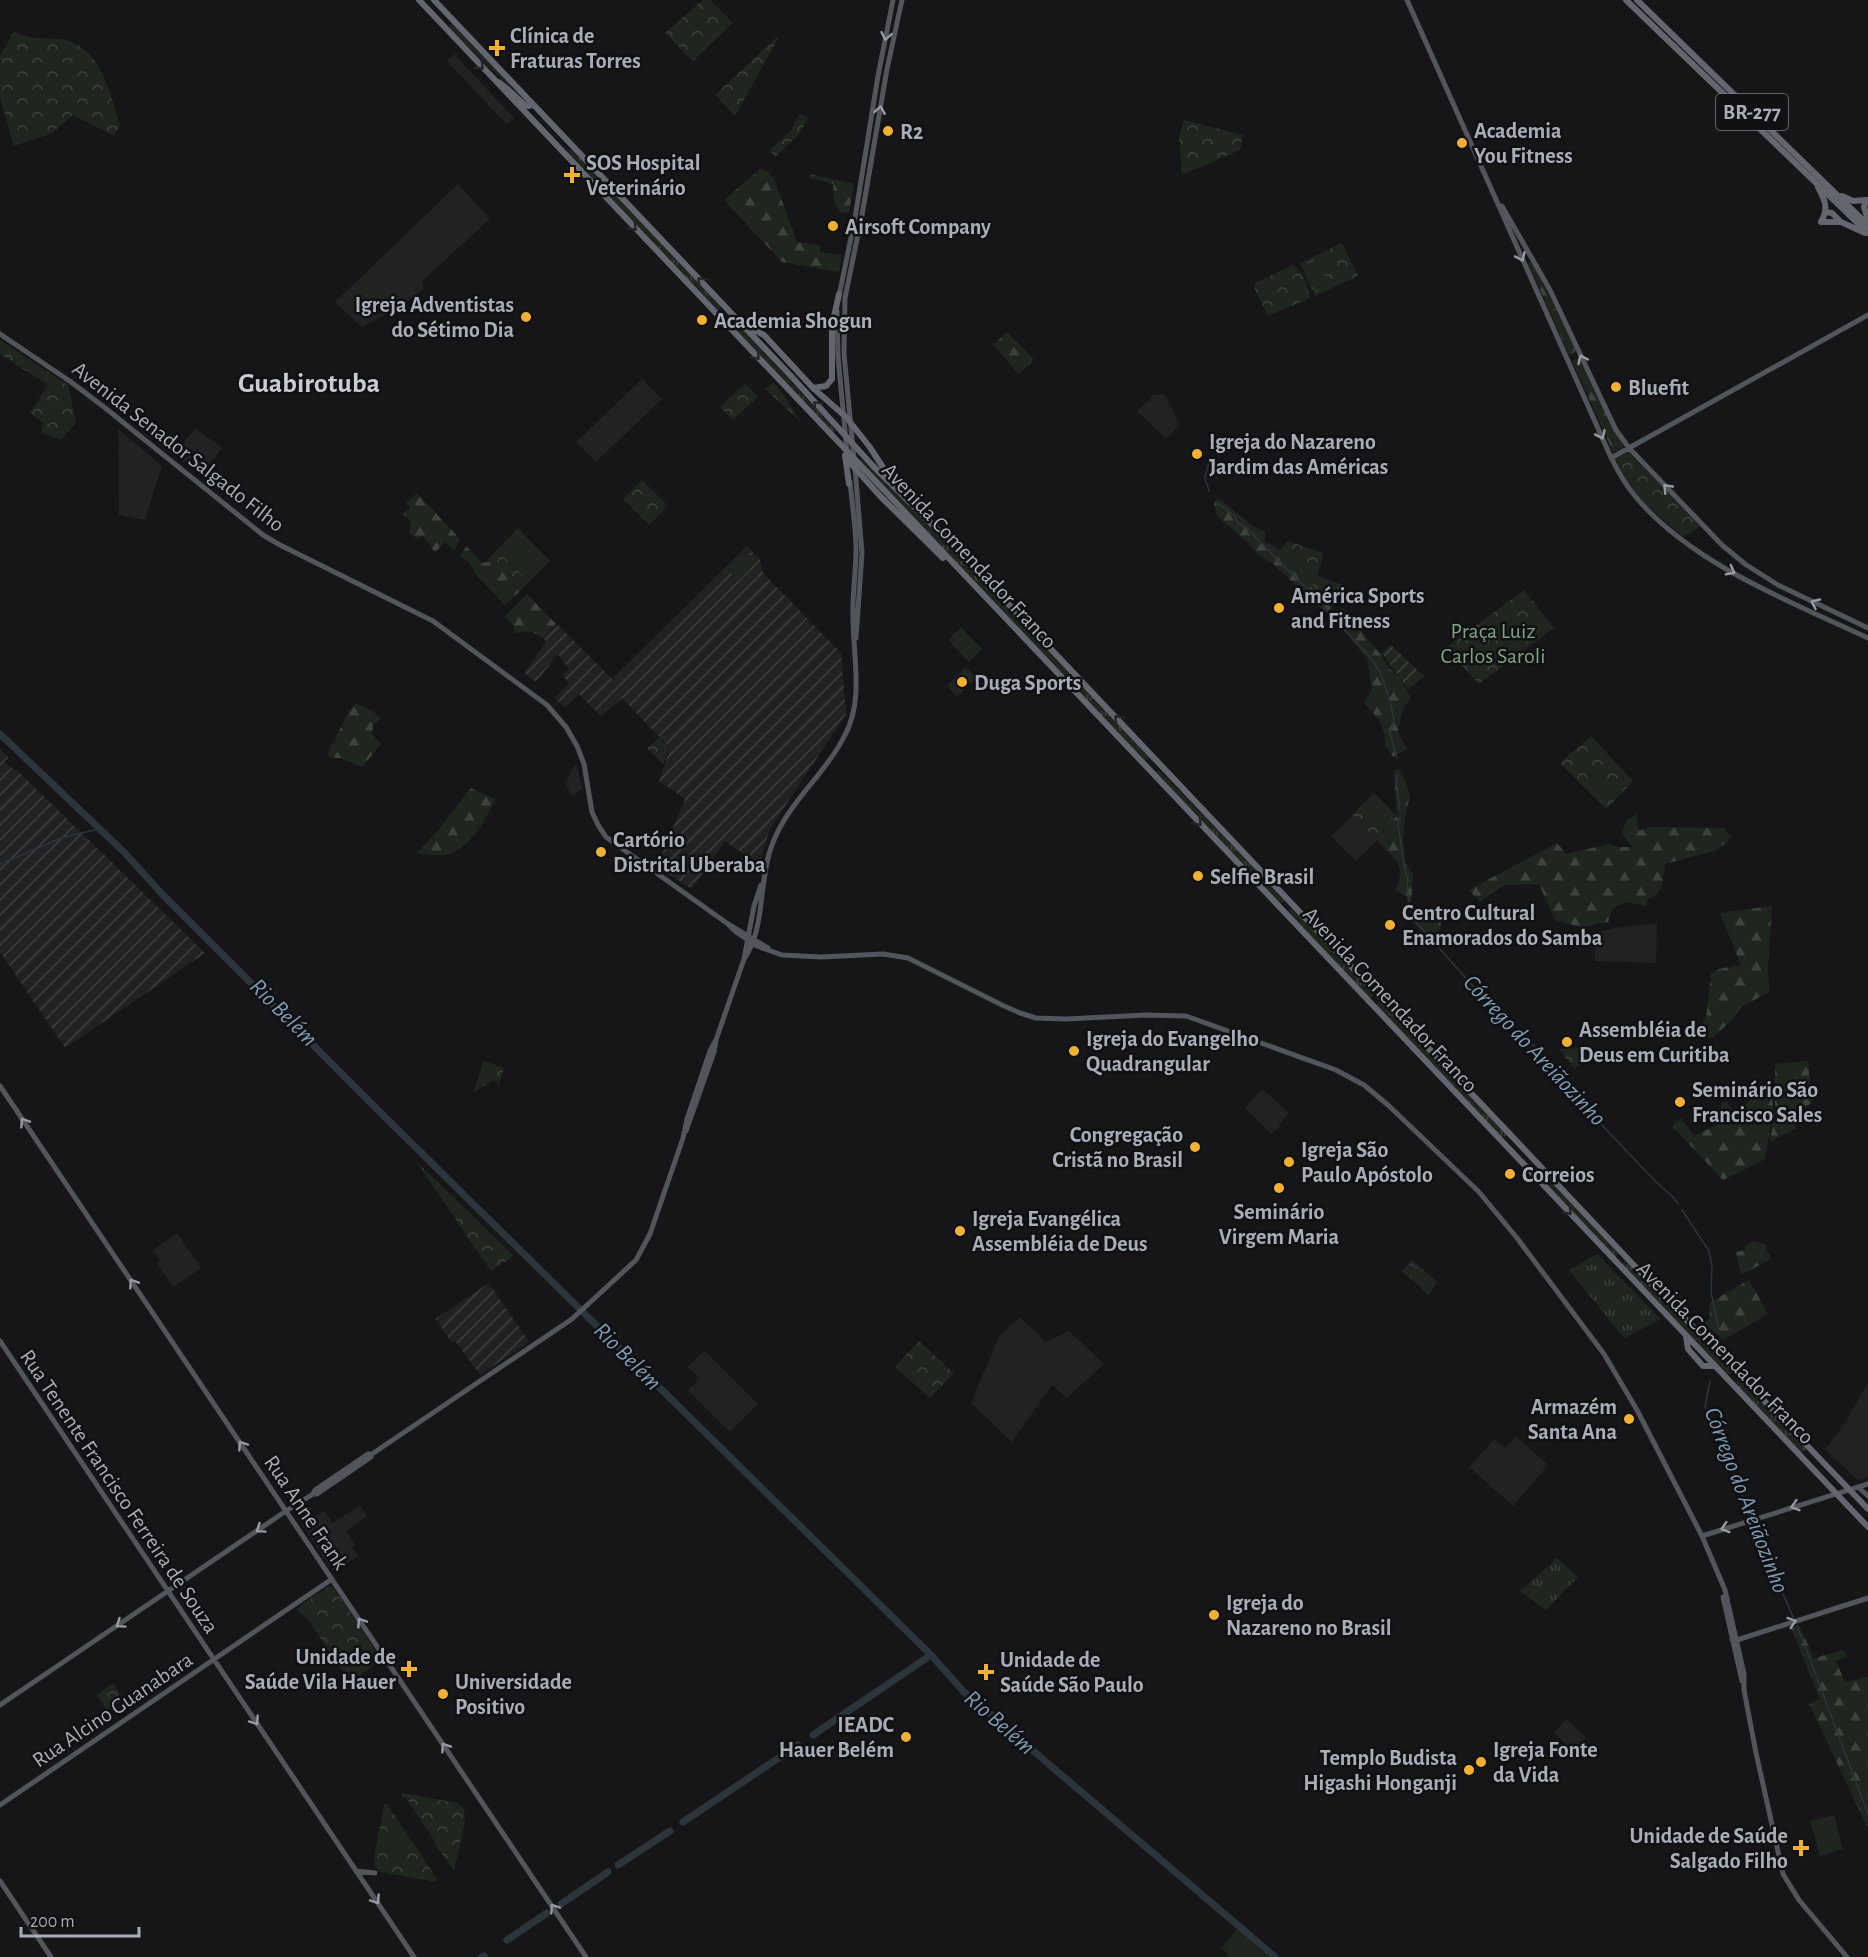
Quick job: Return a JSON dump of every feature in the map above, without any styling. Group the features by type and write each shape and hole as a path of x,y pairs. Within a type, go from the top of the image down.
{"highway":[{"path":"419,0 844,449 849,484"},
{"name":"Avenida Comendador Franco","path":"434,0 900,494 948,540 1868,1509"},
{"name":"BR-277","path":"1626,0 1868,234"},
{"name":"BR-277","path":"1637,0 1868,225"},
{"path":"444,11 448,32"},
{"path":"493,79 507,87 525,105 533,104"},
{"path":"552,141 560,140 561,133"},
{"path":"564,154 562,149 564,146 572,145"},
{"path":"1815,181 1825,201 1825,212 1821,222 1841,222 1868,234"},
{"path":"1835,193 1853,201 1867,200 1864,207 1868,220"},
{"path":"1825,212 1832,213 1841,222"},
{"path":"813,388 824,387 832,379 831,333 839,294"},
{"path":"741,323 764,335 813,388 841,412 855,428 900,494"},
{"name":"Avenida Comendador Franco","path":"844,449 853,466 881,497 923,540 975,586 1686,1335 1688,1349 1695,1357 1704,1366 1715,1366 1868,1527"},
{"path":"1149,770 1149,762 1158,762"},
{"path":"1276,904 1283,905 1288,899"},
{"path":"1499,1139 1506,1139 1509,1132"},
{"path":"1511,1151 1513,1145 1520,1144"},
{"path":"1619,1265 1617,1262 1619,1257 1628,1258"},
{"path":"1731,1382 1732,1376 1740,1374"},
{"path":"1800,1455 1802,1457 1806,1455 1810,1448"}],"main road":[{"path":"0,1705 286,1511 313,1494 317,1494 575,1316 628,1268 643,1250 683,1138 690,1109 710,1051 716,1040 744,959 750,939 754,902 764,876 770,849 783,823 836,750 847,731 852,716 862,553 837,326 839,294 855,218 893,0"},
{"path":"843,387 845,298 902,0"},
{"path":"1407,0 1611,458 1624,481 1640,502 1682,540 1698,551 1748,580 1868,638"},
{"path":"879,72 887,69"},
{"path":"1489,184 1545,281 1616,430 1629,448 1739,560 1778,585 1868,628"},
{"path":"1611,458 1868,315"},
{"name":"Avenida Senador Salgado Filho","path":"0,334 104,407 263,535 433,621 542,701 562,721 577,746 584,764 592,812 603,834 619,848 750,939 775,952 801,957 870,954 899,956 917,961 1020,1013 1036,1018 1186,1016 1336,1070 1364,1085 1388,1105 1479,1192 1517,1238 1604,1354 1637,1410 1702,1536 1717,1569 1729,1605 1734,1639 1744,1674 1744,1690 1768,1814 1783,1874 1799,1900 1847,1957"},
{"name":"Rua Anne Frank","path":"0,1086 586,1957"},
{"name":"Rua Tenente Francisco Ferreira de Souza","path":"0,1341 414,1957"},
{"path":"1702,1536 1868,1484"},
{"path":"1858,1487 1868,1496"},
{"name":"Rua Alcino Guanabara","path":"0,1805 332,1580"},
{"path":"1734,1639 1868,1598"},
{"path":"356,1871 375,1873"},
{"path":"0,1881 51,1957"}],"shaded area":[{"path":"454,54 514,118 507,125 447,61"},
{"path":"458,184 490,219 422,281 424,289 393,311 362,327 335,302"},
{"path":"642,379 662,399 596,462 576,442"},
{"path":"1165,394 1180,425 1166,439 1137,411 1152,397 1150,395"},
{"path":"195,428 222,448 202,474 180,458 185,441"},
{"path":"118,429 162,466 145,520 119,515"},
{"path":"747,546 760,560 763,573 841,653 846,714 770,829 759,865 725,841 692,889 657,867 685,799 659,781 670,748 622,698 601,716 579,694 565,708 554,698 569,683 563,676 568,668 558,654 536,682 524,673 546,642 543,637 558,625 612,679"},
{"path":"0,749 9,758 4,762 22,775 205,953 65,1048 0,952"},
{"path":"577,766 582,788 573,797 564,783"},
{"path":"1353,815 1377,840 1356,861 1331,836"},
{"path":"1657,923 1656,963 1595,961 1595,947 1584,946 1584,935 1614,928"},
{"path":"1262,1089 1289,1113 1279,1125 1280,1127 1271,1134 1245,1108"},
{"path":"177,1233 201,1268 173,1287 157,1263 160,1261 153,1250"},
{"path":"489,1283 529,1342 480,1375 455,1341 452,1343 435,1319"},
{"path":"1020,1317 1046,1342 1069,1331 1104,1364 1067,1398 1052,1385 1012,1442 971,1403 999,1336"},
{"path":"704,1350 758,1404 730,1432 688,1390 700,1378 688,1367"},
{"path":"1868,1383 1868,1477 1858,1480 1825,1450 1844,1424"},
{"path":"1516,1436 1548,1465 1513,1506 1469,1467 1494,1439 1505,1448"},
{"path":"360,1505 367,1516 346,1531 355,1545 353,1548 358,1556 334,1572 302,1525 324,1511 333,1523"},
{"path":"1566,1719 1586,1737 1573,1751 1554,1733"}],"green space":[{"path":"703,0 710,0 733,23 693,61 665,33"},
{"path":"452,23 526,102 451,30 449,25"},
{"path":"14,31 30,37 59,39 73,43 94,60 107,85 120,125 114,136 73,115 50,134 14,146 0,98 0,56"},
{"path":"777,37 778,39 735,116 715,95"},
{"path":"799,114 808,117 800,133 775,157 770,150 791,131"},
{"path":"1184,120 1243,135 1240,150 1182,175 1179,137"},
{"path":"572,150 722,306 717,311 565,152"},
{"path":"760,169 769,172 775,181 797,242 820,245 820,252 842,255 839,272 782,262 724,200"},
{"path":"810,174 854,184 849,213 840,212 835,205 833,184 810,178"},
{"path":"1342,243 1358,276 1315,296 1300,263"},
{"path":"1317,260 1328,284 1315,290 1304,265"},
{"path":"1532,261 1576,351 1569,355 1528,263"},
{"path":"1293,265 1304,280 1310,298 1268,316 1254,287 1255,283"},
{"path":"366,279 388,302 374,316 352,293"},
{"path":"730,315 836,431 833,433 725,319"},
{"path":"1007,332 1034,360 1019,374 993,345"},
{"path":"0,340 68,385 76,423 61,440 41,433 44,423 30,413 48,385 0,354"},
{"path":"1579,358 1624,447 1613,452 1572,361"},
{"path":"773,382 781,391 802,423 765,389"},
{"path":"745,383 758,397 733,420 720,407"},
{"path":"1628,452 1701,526 1683,537 1643,502 1628,483 1615,459"},
{"path":"860,458 935,531 1151,758 1145,761 860,462"},
{"path":"642,480 668,506 649,525 623,499"},
{"path":"417,493 460,539 454,551 445,541 435,553 423,536 417,539 409,532 411,521 403,514 411,507 406,503"},
{"path":"1216,499 1221,500 1250,524 1265,532 1265,541 1280,550 1331,608 1326,613 1274,565 1258,555 1247,542 1217,516 1214,505"},
{"path":"518,528 550,561 519,592 515,580 487,560"},
{"path":"519,537 542,561 525,578 501,554"},
{"path":"1287,541 1324,553 1317,576 1343,585 1340,597 1331,608 1280,550"},
{"path":"466,546 482,563 491,561 515,580 519,592 505,605 477,576 468,561 459,556"},
{"path":"747,552 757,562 739,581 728,571"},
{"name":"Praça Luiz Carlos Saroli","path":"1524,590 1554,628 1479,684 1445,648"},
{"path":"527,594 556,624 542,638 533,633 515,633 513,626 505,616"},
{"path":"1342,607 1388,667 1399,677 1411,698 1403,709 1398,732 1407,749 1393,757 1385,745 1385,735 1380,721 1364,703 1372,689 1367,659 1333,617"},
{"path":"1540,618 1548,628 1534,639 1526,624"},
{"path":"1515,620 1531,638 1513,653 1497,629"},
{"path":"961,627 982,649 969,662 948,640"},
{"path":"1391,645 1424,676 1408,689 1382,653"},
{"name":"Duga Sports","path":"966,667 976,678 957,697 947,686"},
{"path":"356,703 381,718 373,725 372,734 381,744 362,767 340,758 332,758 327,754 349,711"},
{"path":"1591,736 1633,781 1606,809 1560,763"},
{"path":"659,738 669,748 663,764 647,748"},
{"path":"1397,769 1402,771 1410,795 1403,838 1405,862 1413,874 1411,905 1414,913 1411,915 1406,896 1395,890 1399,881 1400,868 1394,857 1377,840 1397,815 1394,772"},
{"path":"1160,771 1285,900 1284,902 1278,903 1155,773"},
{"path":"1593,773 1612,793 1602,804 1582,784"},
{"path":"471,788 495,799 488,814 471,838 451,854 417,853 439,829"},
{"path":"1373,794 1397,816 1377,840 1352,815"},
{"path":"1373,795 1393,816 1384,824 1364,804"},
{"path":"1636,814 1639,831 1649,827 1724,828 1732,838 1715,851 1665,864 1660,890 1648,899 1646,906 1625,902 1613,908 1608,922 1581,927 1555,920 1539,884 1504,885 1480,902 1469,890 1557,843 1566,854 1610,844 1618,847 1633,847 1621,833 1626,822"},
{"path":"1442,905 1440,936 1433,944 1413,922"},
{"path":"1772,906 1768,967 1769,992 1741,1007 1730,1022 1713,1037 1692,1038 1706,1018 1711,974 1718,969 1741,965 1720,913"},
{"path":"1293,908 1374,994 1369,999 1288,911"},
{"path":"1381,1000 1507,1136 1501,1137 1376,1005"},
{"path":"1580,1048 1582,1064 1574,1069 1559,1049"},
{"path":"484,1061 504,1068 498,1087 497,1081 493,1080 473,1093"},
{"path":"1808,1061 1812,1103 1791,1115 1797,1128 1770,1142 1775,1109 1775,1064"},
{"path":"1771,1076 1773,1109 1765,1159 1723,1180 1672,1126 1681,1118 1694,1136 1721,1123 1721,1103 1726,1101 1734,1112 1747,1103"},
{"path":"415,1160 514,1256 491,1271"},
{"path":"1546,1176 1619,1254 1615,1258 1541,1181"},
{"path":"1754,1241 1767,1246 1765,1249 1771,1259 1741,1275 1736,1252 1745,1250 1745,1246"},
{"path":"1597,1254 1661,1319 1624,1338 1569,1270"},
{"path":"1412,1260 1437,1282 1429,1295 1402,1271"},
{"path":"1624,1261 1627,1261 1734,1373 1729,1374 1728,1377 1622,1265"},
{"path":"1749,1280 1768,1314 1723,1340 1704,1323 1710,1319 1709,1303"},
{"path":"919,1341 954,1373 930,1398 895,1367"},
{"path":"1738,1380 1806,1449 1804,1452 1800,1452 1736,1384"},
{"path":"1557,1558 1578,1577 1546,1610 1520,1591"},
{"path":"329,1586 333,1587 382,1660 350,1682 306,1617 299,1613 298,1609"},
{"path":"1799,1625 1814,1658 1844,1650 1846,1657 1836,1661 1845,1682 1868,1677 1868,1828 1809,1704 1820,1699 1791,1628"},
{"path":"365,1642 377,1660 366,1668 353,1649"},
{"path":"352,1650 365,1668 354,1676 341,1658"},
{"path":"113,1683 123,1699 107,1710 97,1695"},
{"path":"402,1793 457,1803 464,1809 465,1822 454,1870 435,1845 406,1798 403,1798"},
{"path":"384,1804 387,1804 437,1879 436,1882 380,1872 375,1867 374,1858"},
{"path":"1834,1815 1843,1849 1820,1856 1810,1821"},
{"path":"396,1831 410,1851 398,1860 384,1839"},
{"path":"1237,1929 1268,1957 1229,1957 1222,1947"},
{"path":"1236,1934 1252,1952 1246,1957 1233,1957 1223,1946"}],"waterway":[{"name":"Córrego do Areiãozinho","path":"1209,491 1205,478 1210,458"},
{"name":"Córrego do Areiãozinho","path":"1217,503 1234,515 1238,523 1248,529 1287,570 1295,575 1296,579 1317,596 1328,612"},
{"name":"Córrego do Areiãozinho","path":"1335,620 1371,658 1380,672 1390,700 1394,721 1390,734 1397,758"},
{"name":"Rio Belém","path":"0,734 124,852 163,895 931,1655 963,1691 1275,1957"},
{"name":"Córrego do Areiãozinho","path":"1397,774 1396,784 1400,809"},
{"name":"Córrego do Areiãozinho","path":"1400,816 1398,824 1408,879 1407,889 1410,907 1416,922 1512,1029 1533,1045 1600,1123 1678,1204"},
{"path":"0,864 64,837 99,829"},
{"name":"Córrego do Areiãozinho","path":"1682,1210 1709,1251 1712,1266 1711,1292 1719,1330"},
{"path":"1410,1264 1418,1268"},
{"name":"Córrego do Areiãozinho","path":"1710,1381 1705,1407 1718,1430 1750,1518"},
{"name":"Córrego do Areiãozinho","path":"1752,1522 1793,1617"},
{"name":"Córrego do Areiãozinho","path":"1797,1626 1868,1814"},
{"path":"813,1735 931,1655"},
{"path":"683,1822 798,1745"},
{"path":"618,1865 670,1831"},
{"path":"561,1904 608,1872"},
{"path":"507,1940 547,1913"}],"place":[{"name":"Clínica de Fraturas Torres","path":"497,48"},
{"name":"R2","path":"888,131"},
{"name":"Academia You Fitness","path":"1462,143"},
{"name":"SOS Hospital Veterinário","path":"572,175"},
{"name":"Airsoft Company","path":"833,226"},
{"name":"Igreja Adventistas do Sétimo Dia","path":"526,317"},
{"name":"Academia Shogun","path":"702,320"},
{"name":"Bluefit","path":"1616,387"},
{"name":"Igreja do Nazareno Jardim das Américas","path":"1197,454"},
{"name":"América Sports and Fitness","path":"1279,608"},
{"name":"Duga Sports","path":"962,682"},
{"name":"Cartório Distrital Uberaba","path":"601,852"},
{"name":"Selfie Brasil","path":"1198,876"},
{"name":"Centro Cultural Enamorados do Samba","path":"1390,925"},
{"name":"Assembléia de Deus em Curitiba","path":"1567,1042"},
{"name":"Igreja do Evangelho Quadrangular","path":"1074,1051"},
{"name":"Seminário São Francisco Sales","path":"1680,1102"},
{"name":"Congregação Cristã no Brasil","path":"1195,1147"},
{"name":"Igreja São Paulo Apóstolo","path":"1289,1162"},
{"name":"Correios","path":"1510,1174"},
{"name":"Seminário Virgem Maria","path":"1279,1188"},
{"name":"Igreja Evangélica Assembléia de Deus","path":"960,1231"},
{"name":"Armazém Santa Ana","path":"1629,1419"},
{"name":"Igreja do Nazareno no Brasil","path":"1214,1615"},
{"name":"Unidade de Saúde Vila Hauer","path":"409,1669"},
{"name":"Unidade de Saúde São Paulo","path":"986,1672"},
{"name":"Universidade Positivo","path":"443,1694"},
{"name":"IEADC Hauer Belém","path":"906,1737"},
{"name":"Igreja Fonte da Vida","path":"1481,1762"},
{"name":"Templo Budista Higashi Honganji","path":"1469,1770"},
{"name":"Unidade de Saúde Salgado Filho","path":"1801,1848"}],"district":[{"name":"Guabirotuba","path":"309,382"}]}
